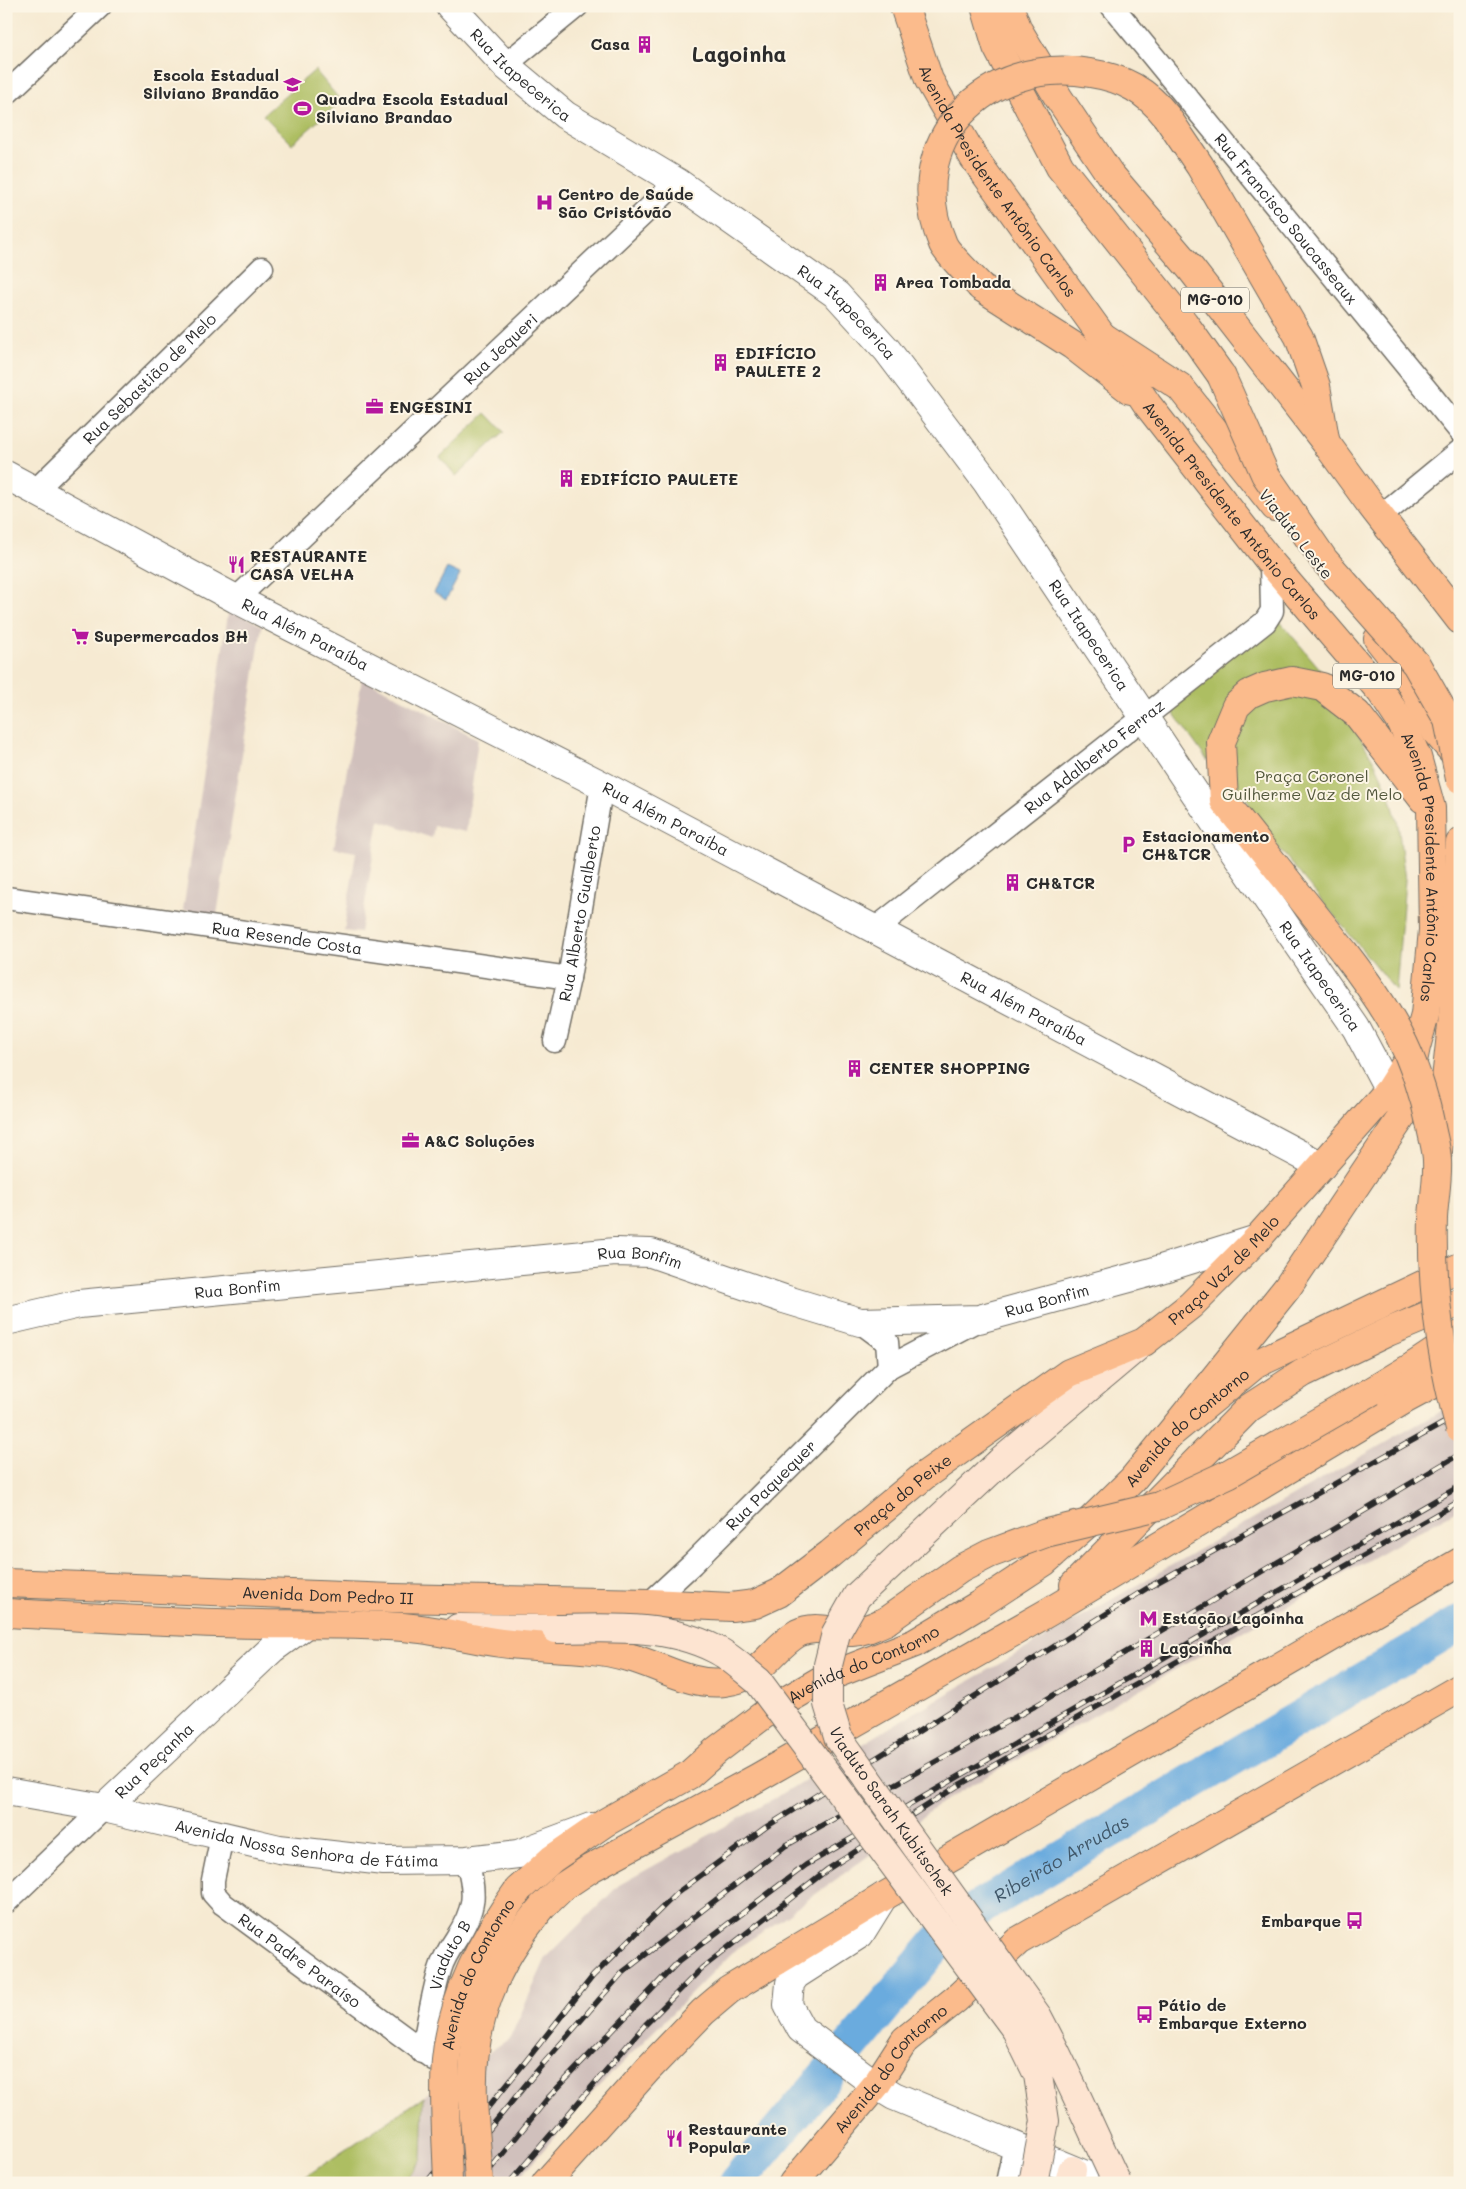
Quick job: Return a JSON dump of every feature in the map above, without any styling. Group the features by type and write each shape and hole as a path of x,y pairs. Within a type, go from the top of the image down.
{"main road":[{"name":"Avenida Presidente Antônio Carlos","path":"904,6 930,80 974,158 1102,336 1147,404 1271,563 1381,692 1401,722 1418,757 1430,808 1433,930 1425,1015 1416,1047"},
{"path":"985,6 997,47 1060,167 1184,323 1221,375 1265,474 1324,560 1416,664 1448,720 1460,779"},
{"name":"MG-010","path":"1009,6 1018,30 1058,97 1109,173 1190,269 1326,443 1459,621"},
{"path":"1147,404 1072,345 981,287 944,246 932,201 933,171 941,142 964,108 993,87 1023,75 1055,69 1108,76 1144,92 1167,117 1200,166 1299,337 1316,386 1326,443"},
{"name":"Viaduto Leste","path":"1102,336 1180,388 1407,676 1436,732 1460,760"},
{"path":"1430,808 1357,714 1322,687 1292,681 1265,687 1249,694 1236,706 1221,742 1224,801 1376,994 1402,1037 1424,1092 1437,1160"},
{"path":"1436,732 1460,792"},
{"path":"1460,842 1453,1016 1437,1160 1433,1218 1435,1310 1450,1393 1460,1428"},
{"path":"1168,1436 1287,1288 1401,1118 1416,1047"},
{"name":"Praça Vaz de Melo","path":"1000,1462 1191,1305 1257,1239 1389,1090 1416,1047"},
{"name":"Avenida do Contorno","path":"448,2183 445,2093 450,2037 460,1995 476,1957 494,1924 518,1890 552,1859 606,1822 690,1775 717,1750 770,1710 798,1692 824,1679 915,1643 977,1606 1044,1562 1132,1480 1168,1436 1256,1364 1460,1267"},
{"name":"Avenida do Contorno","path":"1047,1613 1249,1408 1303,1373 1388,1332 1460,1302"},
{"path":"411,1628 503,1644 582,1649 628,1656 659,1669 708,1683 726,1682 743,1678 765,1664 783,1645 798,1633 810,1629 850,1632 868,1630 886,1621 960,1569 989,1554 1046,1532 1159,1506 1228,1474 1415,1365 1460,1335"},
{"name":"Praça do Peixe","path":"650,1602 731,1608 755,1604 779,1593 830,1554 925,1475 1069,1373 1144,1342"},
{"path":"1415,1365 1460,1345"},
{"name":"Avenida do Contorno","path":"479,2183 473,2098 475,2048 480,2020 488,1994 512,1945 542,1906 564,1886 591,1868 757,1778 1047,1613 1404,1400 1460,1370"},
{"name":"Viaduto Sarah Kubitschek","path":"1000,1462 857,1596 836,1633 828,1665 828,1704 838,1737 1038,2017 1064,2064 1089,2124 1092,2180"},
{"path":"546,2183 702,2012 729,1990 882,1897 1460,1562"},
{"name":"Avenida Dom Pedro II","path":"6,1583 393,1598 650,1602"},
{"name":"Avenida Dom Pedro II","path":"6,1613 411,1628 556,1628"},
{"name":"Viaduto Sarah Kubitschek","path":"556,1628 628,1628 677,1634 716,1649 758,1681 1016,2030 1038,2075 1045,2121 1033,2183"},
{"name":"Avenida do Contorno","path":"793,2183 876,2085 905,2040 956,1999 1018,1941 1460,1688"},
{"path":"903,1829 937,1922"}],"street":[{"path":"6,94 100,6"},
{"name":"Rua Itapecerica","path":"450,6 504,65 565,115 677,182 837,296 886,350 986,481 1356,1028 1389,1090"},
{"path":"504,65 577,6"},
{"name":"Rua Francisco Soucasseaux","path":"1112,6 1460,430"},
{"name":"Rua Jequeri","path":"236,599 677,182"},
{"name":"Rua Sebastião de Melo","path":"36,490 262,268"},
{"path":"1381,516 1460,452"},
{"name":"Rua Além Paraíba","path":"6,475 236,599 602,786 1322,1166"},
{"name":"Rua Adalberto Ferraz","path":"875,929 1265,622 1272,611 1271,563"},
{"name":"Rua Itapecerica","path":"1144,717 1163,731 1224,801"},
{"name":"Rua Alberto Gualberto","path":"554,1041 568,978 602,786"},
{"name":"Rua Resende Costa","path":"6,898 568,978"},
{"name":"Rua Bonfim","path":"6,1321 79,1304 615,1252 651,1253 784,1299 860,1322 979,1319 1148,1273 1257,1239"},
{"name":"Rua Paquequer","path":"650,1602 692,1564 889,1366 979,1319"},
{"path":"860,1322 887,1342 889,1366"},
{"name":"Rua Peçanha","path":"6,1902 272,1649 305,1624"},
{"name":"Avenida Nossa Senhora de Fátima","path":"6,1791 104,1808 278,1849 384,1860 467,1860 518,1854 606,1822"},
{"name":"Rua Padre Paraíso","path":"222,1836 213,1880 213,1893 223,1904 429,2056"},
{"name":"Viaduto B","path":"429,2056 440,1968 467,1923 473,1905 474,1887 467,1860"},
{"path":"882,1897 860,1934 796,1975 790,1983 788,2006 801,2030 894,2096 1015,2145 1092,2180"},
{"path":"1007,2183 1015,2145"}],"shaded area":[{"path":"229,608 262,626 217,915 183,910"},
{"path":"362,678 478,739 466,832 434,826 432,838 379,820 360,933 344,931 356,852 334,848"},
{"path":"1460,1400 1460,1508 947,1799 773,1925 737,1948 591,2094 515,2183 296,2183 510,2038 546,1958 619,1885 769,1802 910,1715"}],"green space":[{"name":"Quadra Escola Estadual Silviano Brandao","path":"315,70 341,101 292,144 263,115"},
{"path":"486,413 504,432 456,476 440,457"},
{"path":"1277,618 1326,676 1273,673 1213,757 1207,760 1167,704"},
{"name":"Praça Coronel Guilherme Vaz de Melo","path":"1305,691 1342,714 1361,739 1389,793 1398,824 1405,880 1396,991 1249,812 1249,802 1231,776 1233,733 1258,699"},
{"path":"424,2097 422,2159 404,2183 296,2183"}],"water":[{"path":"447,568 460,574 446,600 434,593"}],"waterway":[{"name":"Ribeirão Arrudas","path":"736,2183 938,1942 959,1922 979,1908 1460,1623"}],"railway":[{"path":"426,2183 593,1976 677,1893 766,1827 1149,1587 1460,1414"},
{"path":"445,2183 537,2071 623,1972 785,1846 1035,1706 1460,1454"},
{"path":"479,2183 548,2098 679,1961 806,1865 1460,1486"},
{"path":"509,2183 645,2025 702,1968 828,1869 959,1785 1460,1501"}],"place":[{"name":"Casa","path":"644,44"},
{"name":"Escola Estadual Silviano Brandão","path":"293,84"},
{"name":"Quadra Escola Estadual Silviano Brandao","path":"302,108"},
{"name":"Centro de Saúde São Cristóvão","path":"544,203"},
{"name":"Area Tombada","path":"881,282"},
{"name":"EDIFÍCIO PAULETE 2","path":"721,362"},
{"name":"ENGESINI","path":"375,407"},
{"name":"EDIFÍCIO PAULETE","path":"566,479"},
{"name":"RESTAURANTE CASA VELHA","path":"236,565"},
{"name":"Supermercados BH","path":"80,636"},
{"name":"Estacionamento CH&TCR","path":"1128,845"},
{"name":"CH&TCR","path":"1012,883"},
{"name":"CENTER SHOPPING","path":"855,1068"},
{"name":"A&C Soluções","path":"410,1141"},
{"name":"Estação Lagoinha","path":"1148,1618"},
{"name":"Lagoinha","path":"1146,1648"},
{"name":"Embarque","path":"1355,1921"},
{"name":"Pátio de Embarque Externo","path":"1144,2014"},
{"name":"Restaurante Popular","path":"674,2138"}],"district":[{"name":"Lagoinha","path":"739,55"}]}
